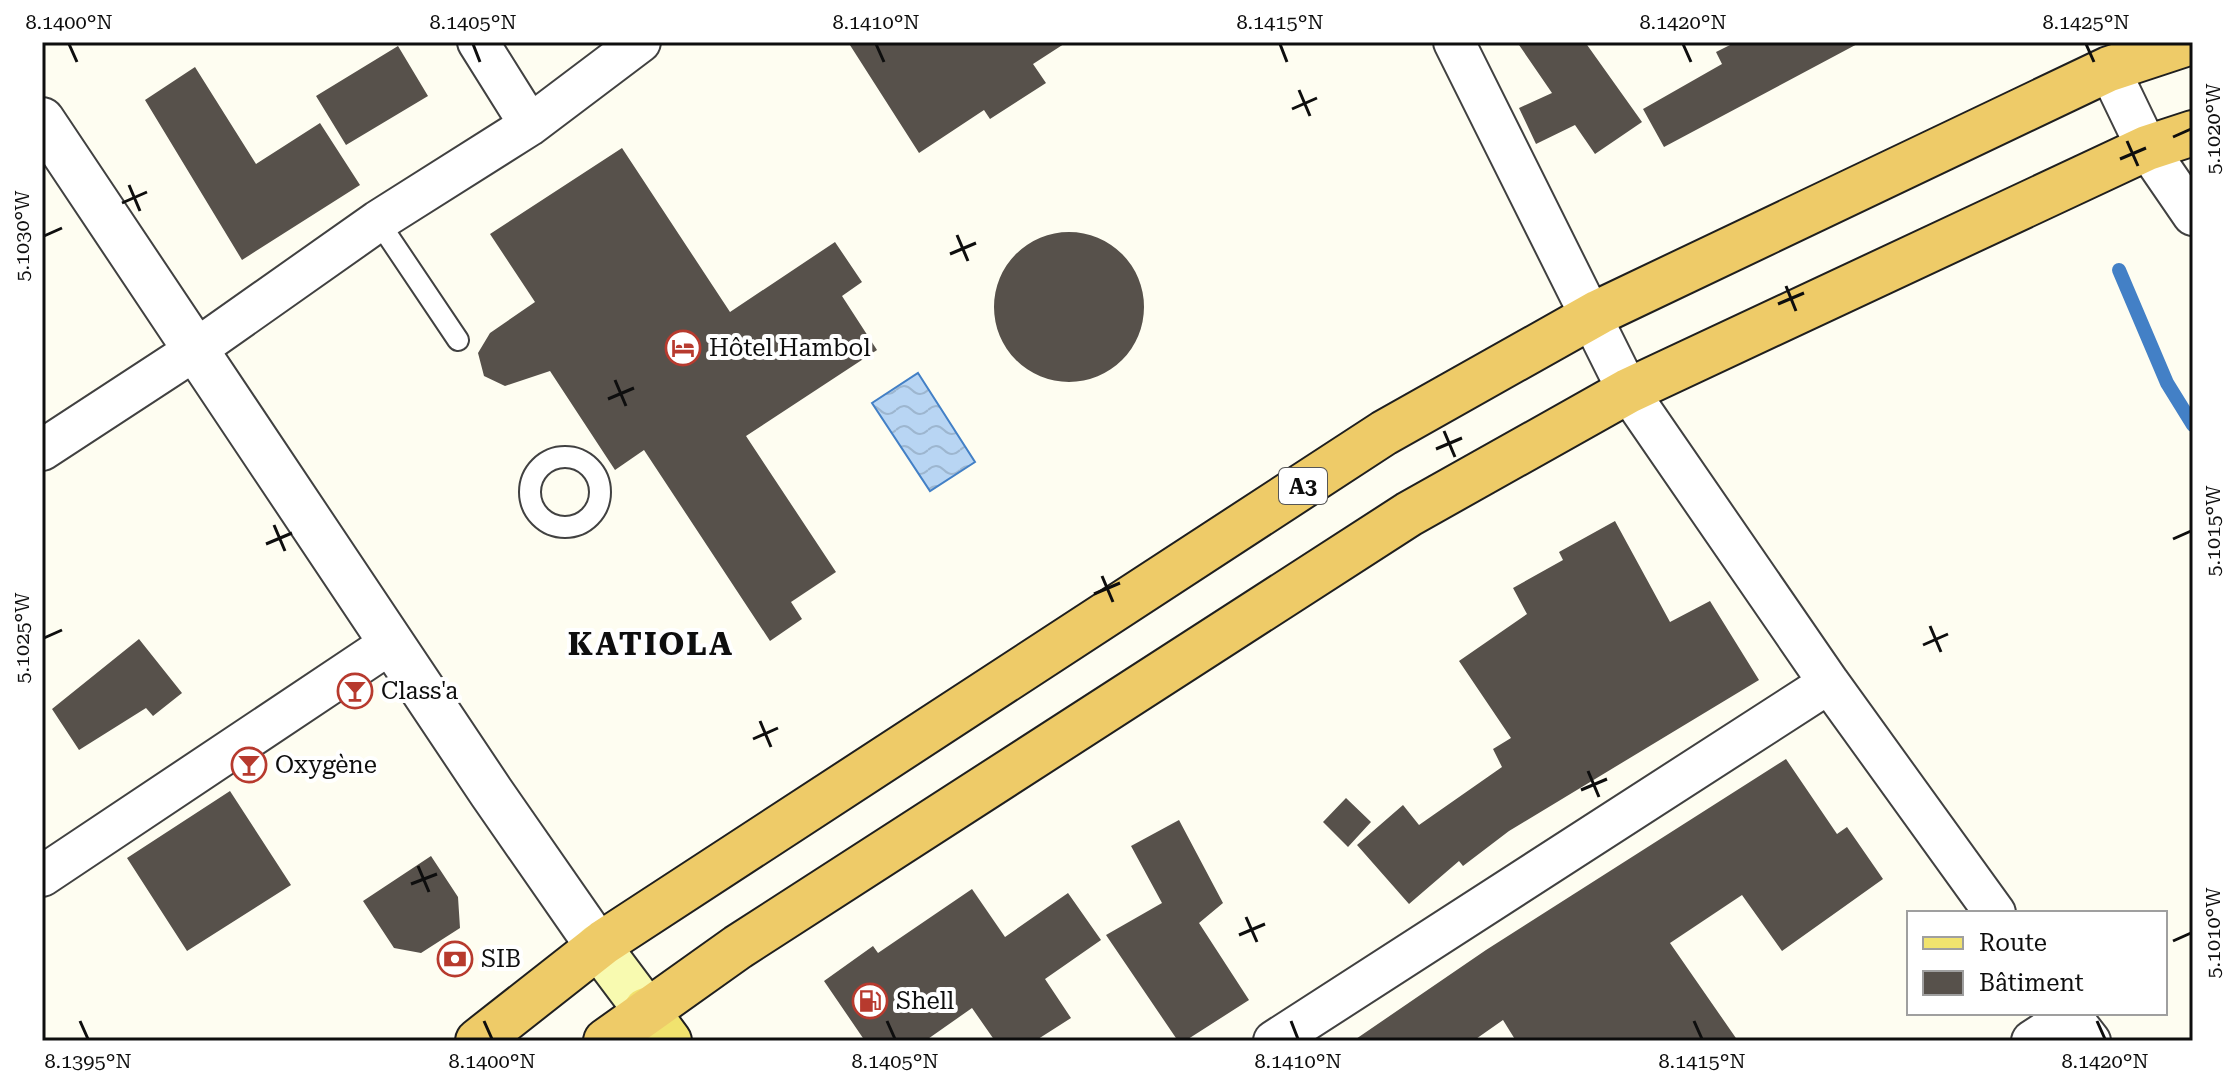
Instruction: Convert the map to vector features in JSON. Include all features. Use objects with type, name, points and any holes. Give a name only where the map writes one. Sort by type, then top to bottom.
[{"type":"highway","name":"A3","points":[[478,1041],[598,946],[1384,433],[1592,316],[2109,69],[2191,42]]},
{"type":"highway","points":[[606,1041],[658,1025],[1409,514],[1628,391],[2147,148],[2193,133]]},
{"type":"main road","points":[[598,946],[658,1025]]},
{"type":"street","points":[[478,42],[530,125]]},
{"type":"street","points":[[42,450],[195,350],[378,221],[530,125],[640,42]]},
{"type":"street","points":[[1454,42],[1628,391],[1829,683],[1994,911]]},
{"type":"street","points":[[2109,69],[2147,148],[2193,215]]},
{"type":"street","points":[[42,120],[391,643],[598,946]]},
{"type":"street","points":[[42,876],[391,643]]},
{"type":"street","points":[[1274,1041],[1829,683]]},
{"type":"street","points":[[2032,1041],[2076,1023]]},
{"type":"lane","points":[[378,221],[458,340]]},
{"type":"water","points":[[918,373],[975,462],[930,491],[872,403]]},
{"type":"building","points":[[848,42],[1067,42],[1033,64],[1046,83],[990,119],[984,110],[919,153]]},
{"type":"building","points":[[1517,42],[1585,42],[1642,122],[1595,154],[1575,125],[1536,144],[1519,108],[1552,93]]},
{"type":"building","points":[[1736,42],[1861,42],[1664,147],[1643,109],[1722,64],[1716,52]]},
{"type":"building","points":[[398,46],[428,96],[346,145],[316,96]]},
{"type":"building","points":[[195,67],[256,164],[320,123],[360,185],[242,260],[145,100]]},
{"type":"building","points":[[622,148],[730,312],[835,242],[862,282],[842,296],[877,350],[746,436],[836,572],[791,602],[802,619],[770,641],[644,450],[615,470],[550,371],[505,386],[484,376],[478,353],[490,333],[535,302],[490,234]]},
{"type":"building","points":[[1069,232],[1098,237],[1122,254],[1139,278],[1144,307],[1139,336],[1122,360],[1098,377],[1069,382],[1040,377],[1016,360],[999,336],[994,307],[999,278],[1016,254],[1040,237]]},
{"type":"building","points":[[1615,521],[1670,622],[1710,601],[1759,680],[1509,831],[1463,866],[1459,861],[1409,904],[1357,845],[1403,805],[1419,825],[1502,767],[1493,749],[1511,738],[1459,661],[1527,614],[1513,588],[1563,560],[1559,552]]},
{"type":"building","points":[[139,639],[182,693],[153,716],[146,708],[79,750],[52,709]]},
{"type":"building","points":[[1786,759],[1837,834],[1847,827],[1883,879],[1782,951],[1742,895],[1670,943],[1738,1041],[1516,1041],[1503,1020],[1473,1041],[1353,1041],[1486,950]]},
{"type":"building","points":[[230,791],[291,885],[187,951],[127,858]]},
{"type":"building","points":[[1346,798],[1371,822],[1348,847],[1323,822]]},
{"type":"building","points":[[1179,820],[1223,903],[1199,923],[1249,1000],[1185,1041],[1178,1041],[1106,935],[1162,903],[1131,846]]},
{"type":"building","points":[[431,856],[458,897],[460,928],[421,953],[394,948],[363,901]]},
{"type":"building","points":[[972,889],[1005,937],[1068,893],[1101,940],[1045,979],[1071,1018],[1035,1041],[995,1041],[972,1008],[925,1041],[865,1041],[824,981],[873,946],[878,953]]},
{"type":"waterway","points":[[2119,270],[2167,383],[2193,425]]},
{"type":"place","name":"Hôtel Hambol","points":[[683,348]]},
{"type":"place","name":"Class'a","points":[[355,691]]},
{"type":"place","name":"Oxygène","points":[[249,765]]},
{"type":"place","name":"SIB","points":[[455,959]]},
{"type":"place","name":"Shell","points":[[870,1001]]},
{"type":"district","name":"KATIOLA","points":[[651,644]]}]
